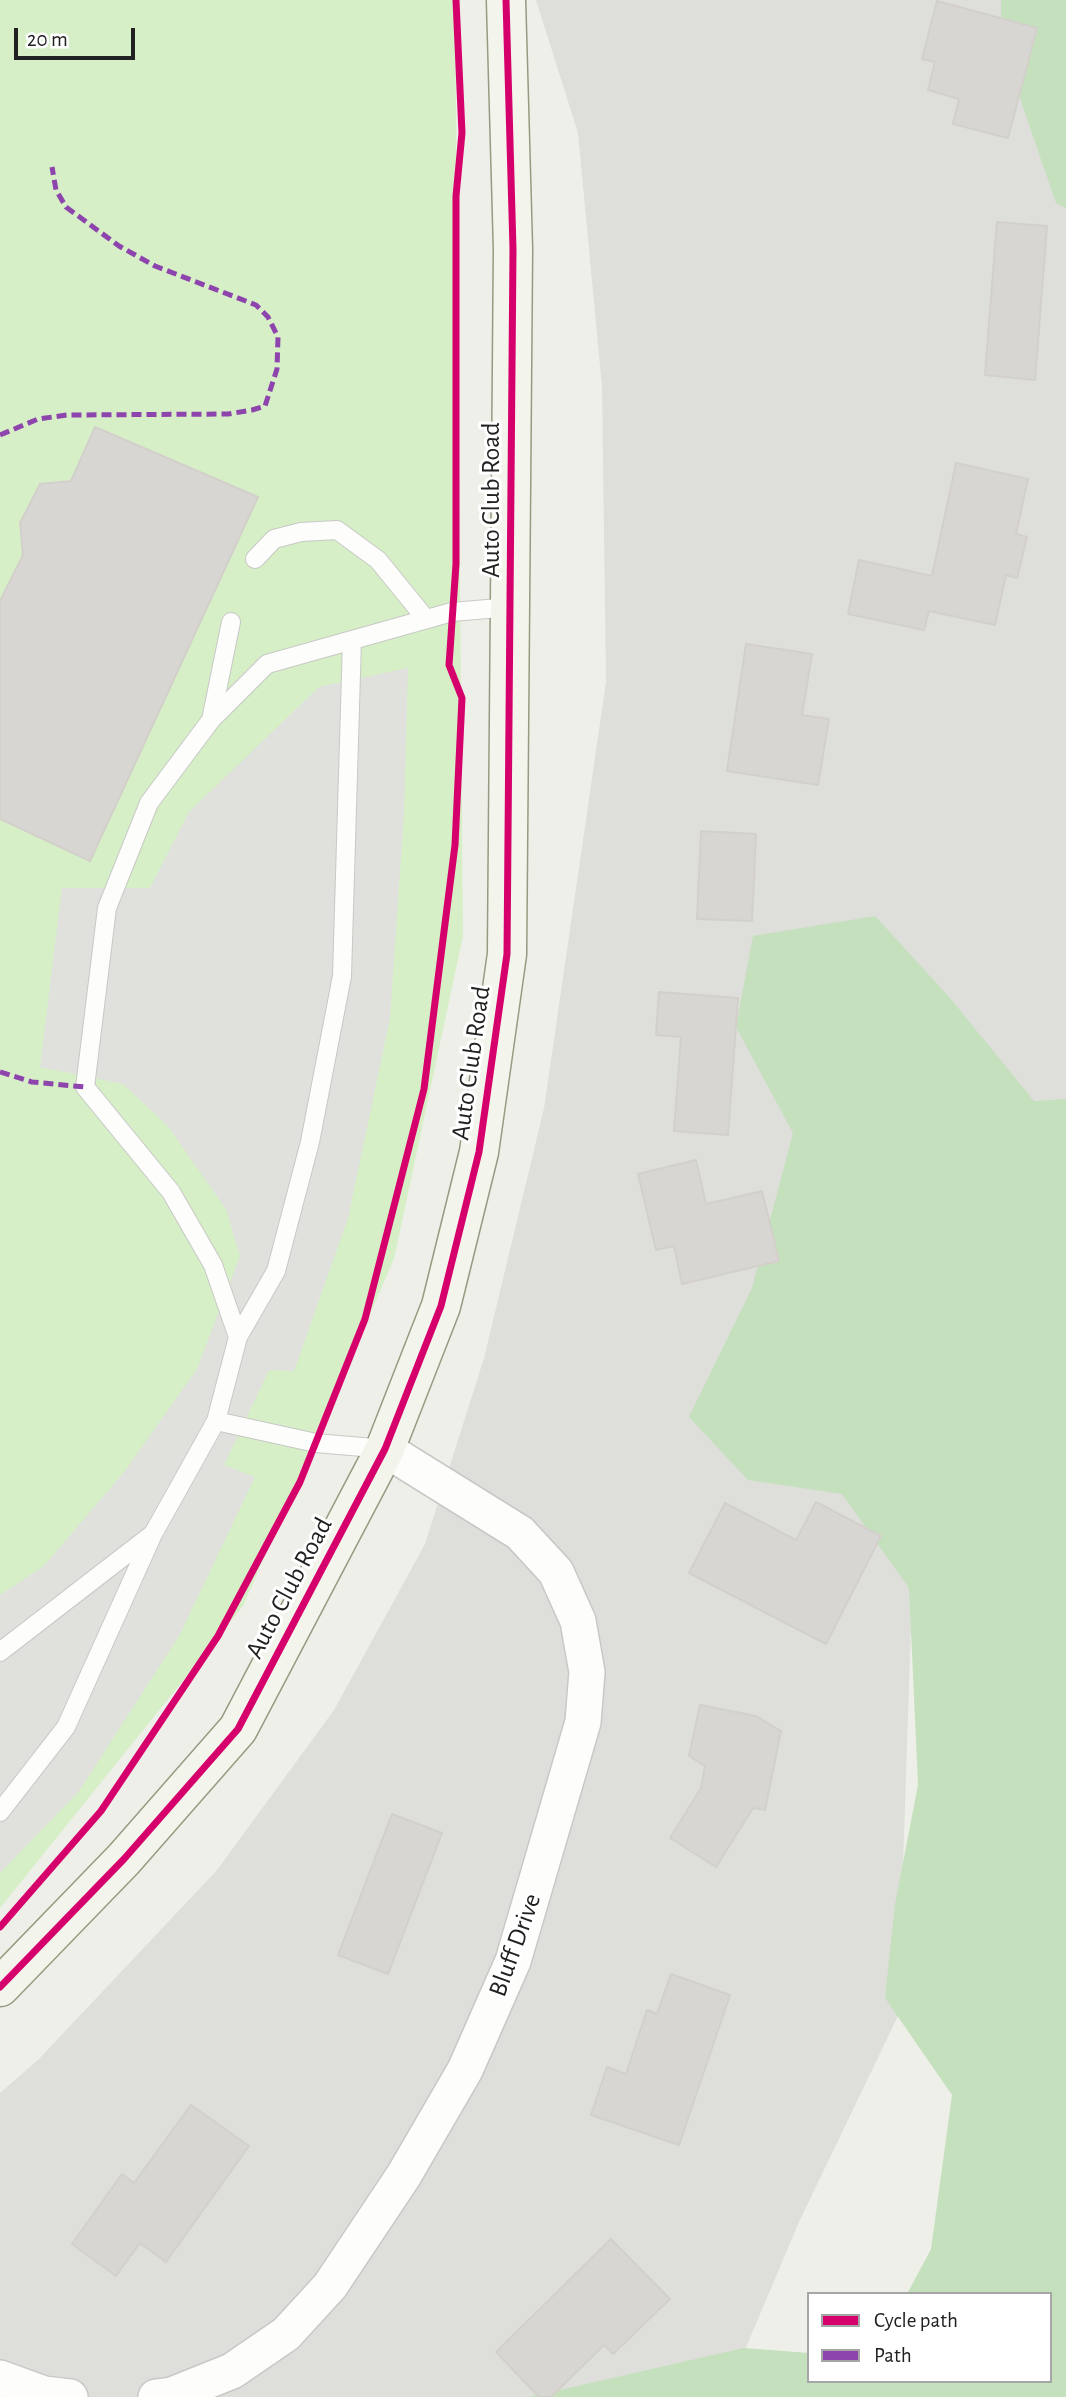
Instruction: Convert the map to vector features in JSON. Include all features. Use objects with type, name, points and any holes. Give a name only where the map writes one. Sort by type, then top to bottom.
[{"type":"street","name":"Auto Club Road","points":[[0,1987],[124,1859],[238,1729],[385,1449],[441,1306],[480,1152],[507,954],[513,249],[506,0]]},
{"type":"street","name":"Bluff Drive","points":[[156,2397],[172,2395],[232,2371],[286,2334],[330,2286],[404,2175],[465,2070],[513,1961],[583,1722],[587,1672],[578,1620],[556,1572],[520,1533],[385,1449]]},
{"type":"street","points":[[0,2378],[44,2394],[70,2397]]},
{"type":"lane","points":[[255,559],[274,539],[301,531],[337,530],[378,560],[426,620]]},
{"type":"lane","points":[[238,1337],[213,1265],[172,1192],[85,1087],[107,908],[149,803],[211,720],[267,664],[452,612],[511,607]]},
{"type":"lane","points":[[211,720],[231,622]]},
{"type":"lane","points":[[0,1812],[66,1727],[153,1534],[216,1421],[238,1337],[276,1271],[310,1142],[342,976],[352,640]]},
{"type":"lane","points":[[216,1421],[316,1443],[385,1449]]},
{"type":"lane","points":[[0,1652],[153,1534]]},
{"type":"shaded area","points":[[536,0],[1066,0],[1066,1240],[911,1626],[898,2016],[799,2222],[725,2397],[0,2397],[0,2093],[38,2060],[217,1870],[334,1710],[425,1544],[484,1358],[544,1108],[606,682],[602,387],[578,133]]},
{"type":"shaded area","points":[[408,668],[404,813],[390,1018],[348,1218],[294,1371],[269,1370],[224,1465],[255,1477],[179,1636],[79,1791],[0,1873],[0,1595],[44,1566],[125,1471],[197,1369],[240,1256],[226,1209],[167,1125],[123,1084],[40,1067],[62,888],[150,888],[189,812],[319,687]]},
{"type":"green space","points":[[0,0],[455,0],[463,936],[394,1259],[243,1606],[0,1908]]},
{"type":"green space","points":[[1001,0],[1066,0],[1066,208],[1056,203],[1001,43]]},
{"type":"green space","points":[[875,916],[950,998],[1034,1101],[1066,1099],[1066,2397],[529,2397],[744,2348],[807,2353],[807,2383],[1052,2383],[1052,2292],[908,2292],[931,2249],[952,2095],[885,1998],[895,1904],[918,1785],[909,1588],[842,1494],[748,1480],[689,1417],[752,1288],[793,1133],[736,1027],[753,936]]},
{"type":"building","points":[[937,1],[1037,28],[1008,138],[953,124],[959,99],[928,90],[935,62],[922,59]]},
{"type":"building","points":[[997,222],[1047,226],[1035,380],[985,375]]},
{"type":"building","points":[[95,427],[258,497],[90,861],[0,819],[0,601],[23,555],[20,523],[40,484],[71,481]]},
{"type":"building","points":[[956,463],[1028,479],[1016,534],[1027,537],[1017,578],[1006,575],[995,625],[929,611],[924,630],[848,614],[859,560],[932,576]]},
{"type":"building","points":[[746,644],[812,654],[802,715],[829,719],[818,785],[727,771]]},
{"type":"building","points":[[701,831],[756,834],[752,921],[697,919]]},
{"type":"building","points":[[659,992],[738,998],[728,1135],[674,1131],[681,1037],[656,1035]]},
{"type":"building","points":[[696,1160],[706,1204],[762,1191],[779,1261],[682,1284],[674,1246],[656,1250],[638,1174]]},
{"type":"building","points":[[816,1502],[881,1536],[826,1644],[689,1573],[725,1503],[796,1540]]},
{"type":"building","points":[[700,1705],[756,1716],[781,1731],[765,1810],[753,1808],[716,1867],[670,1838],[701,1788],[705,1766],[689,1756]]},
{"type":"building","points":[[392,1814],[442,1833],[388,1974],[338,1955]]},
{"type":"building","points":[[671,1974],[730,1995],[679,2145],[591,2115],[607,2067],[626,2074],[647,2010],[657,2014]]},
{"type":"building","points":[[191,2105],[249,2146],[166,2262],[140,2243],[116,2276],[72,2244],[122,2174],[134,2183]]},
{"type":"building","points":[[611,2239],[670,2299],[613,2354],[604,2345],[551,2397],[539,2397],[496,2352]]},
{"type":"marked path","points":[[0,435],[38,419],[67,415],[228,414],[252,410],[265,406],[277,369],[278,337],[268,317],[256,305],[155,266],[119,246],[66,207],[56,190],[52,167]]},
{"type":"marked path","points":[[0,1072],[32,1082],[85,1087]]},
{"type":"cycle path","points":[[0,1927],[101,1811],[218,1636],[300,1482],[365,1319],[424,1089],[455,845],[462,698],[449,665],[456,564],[456,196],[462,133],[456,0]]},
{"type":"cycle path","points":[[0,1987],[124,1859],[238,1729],[385,1449],[441,1306],[479,1152],[507,954],[513,249],[506,0]]}]
